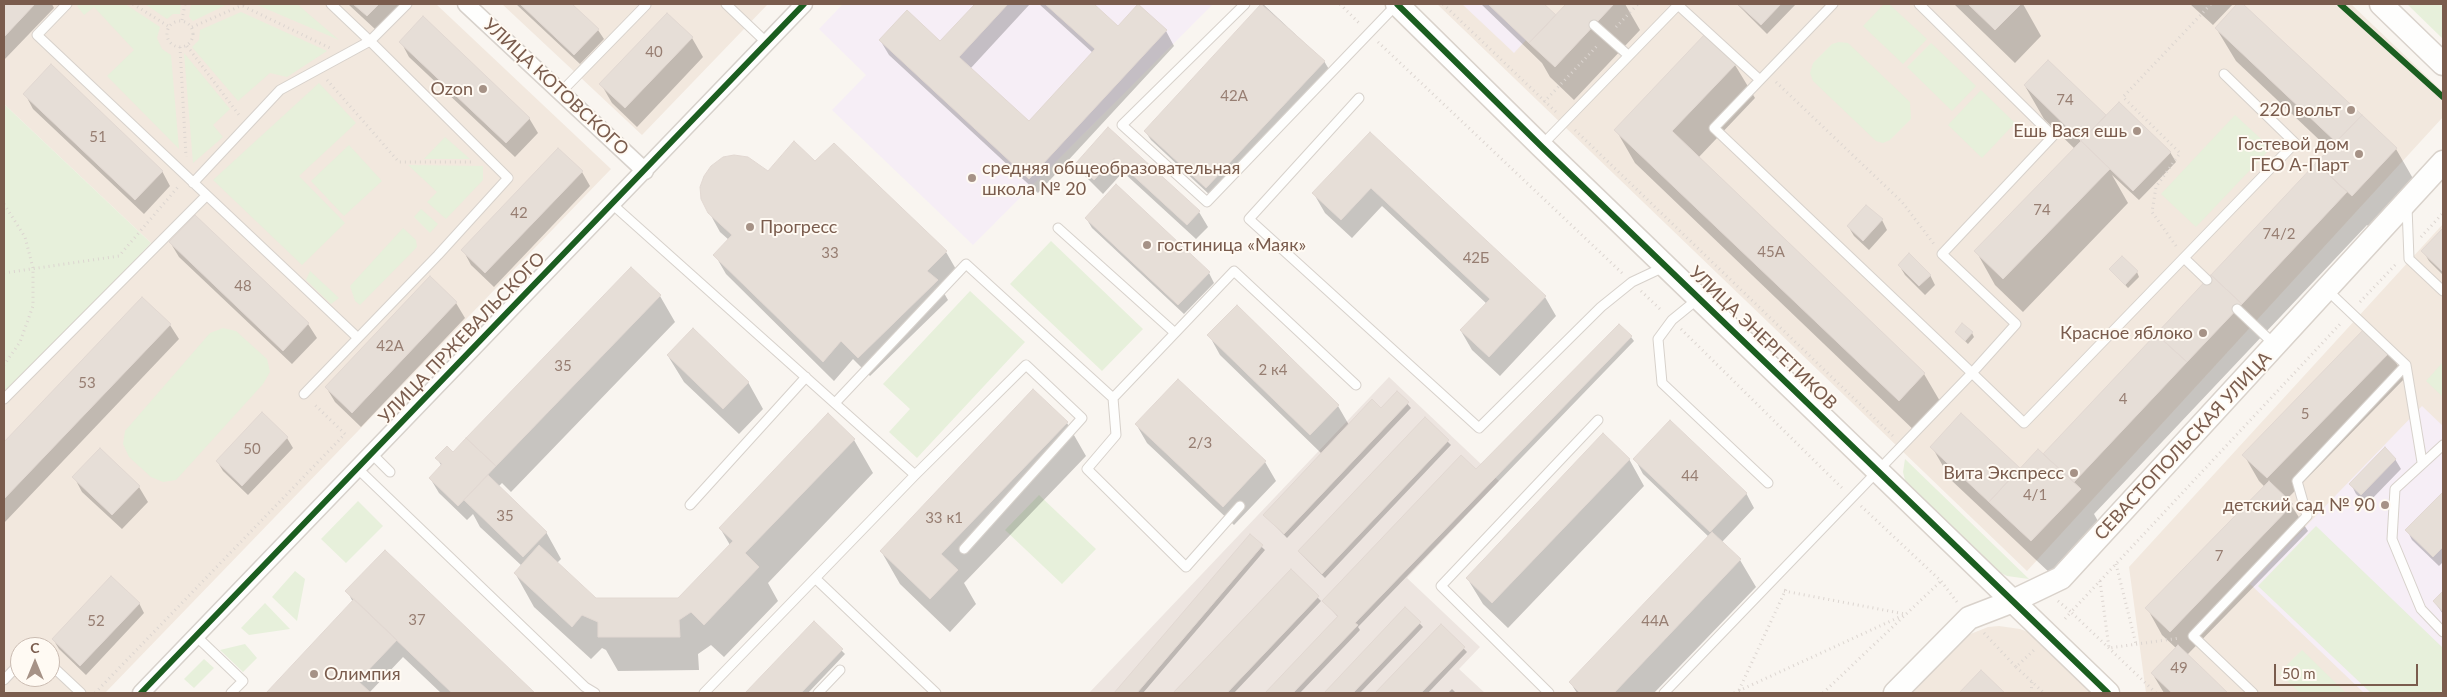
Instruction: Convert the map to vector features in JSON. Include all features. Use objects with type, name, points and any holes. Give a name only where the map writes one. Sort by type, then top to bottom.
[{"type":"street","name":"УЛИЦА КОТОВСКОГО","points":[[466,4],[645,171]]},
{"type":"street","name":"УЛИЦА ПРЖЕВАЛЬСКОГО","points":[[141,693],[804,4]]},
{"type":"street","name":"УЛИЦА ЭНЕРГЕТИКОВ","points":[[1397,4],[1541,146],[2108,693]]},
{"type":"street","points":[[2381,4],[2443,64]]},
{"type":"street","name":"СЕВАСТОПОЛЬСКАЯ УЛИЦА","points":[[1895,693],[1969,618],[2013,601],[2061,578],[2443,162]]},
{"type":"lane","points":[[67,4],[37,35],[358,338]]},
{"type":"lane","points":[[304,394],[438,255],[508,178],[331,4]]},
{"type":"lane","points":[[190,180],[280,90],[370,41],[407,4]]},
{"type":"lane","points":[[726,4],[767,43]]},
{"type":"lane","points":[[1245,4],[1122,125],[1207,202],[1397,4]]},
{"type":"lane","points":[[1541,146],[1679,4],[1763,76]]},
{"type":"lane","points":[[1833,4],[1714,128],[2024,423],[2295,143],[2224,74]]},
{"type":"lane","points":[[1664,693],[1972,373],[2016,324],[1942,254],[2053,136],[1918,4]]},
{"type":"lane","points":[[561,92],[646,5]]},
{"type":"lane","points":[[1594,25],[1628,55]]},
{"type":"lane","points":[[1359,98],[1249,219],[1480,428],[1601,307],[1632,282],[1666,266]]},
{"type":"lane","points":[[4,399],[206,196]]},
{"type":"lane","points":[[2406,202],[2409,259],[2443,291]]},
{"type":"lane","points":[[612,204],[915,475]]},
{"type":"lane","points":[[1058,228],[1176,333]]},
{"type":"lane","points":[[2184,258],[2206,280]]},
{"type":"lane","points":[[835,403],[966,264],[1113,398],[1116,435],[1087,469],[1186,567],[1240,506]]},
{"type":"lane","points":[[1113,398],[1234,271],[1356,385]]},
{"type":"lane","points":[[2326,289],[2406,365],[2422,462]]},
{"type":"lane","points":[[1699,298],[1672,320],[1658,339],[1662,383],[1768,483]]},
{"type":"lane","points":[[2237,309],[2275,345]]},
{"type":"lane","points":[[704,693],[915,475],[1026,365],[1082,418],[964,548]]},
{"type":"lane","points":[[2253,693],[2193,636],[2308,516],[2297,480],[2406,365]]},
{"type":"lane","points":[[690,505],[806,377]]},
{"type":"lane","points":[[1549,693],[1441,586],[1598,420]]},
{"type":"lane","points":[[2443,445],[2395,488],[2392,538],[2421,610],[2443,632]]},
{"type":"lane","points":[[372,454],[390,472]]},
{"type":"lane","points":[[358,469],[582,690],[595,693]]},
{"type":"lane","points":[[816,579],[936,693]]},
{"type":"lane","points":[[196,636],[243,681],[231,693]]},
{"type":"lane","points":[[818,693],[840,670]]},
{"type":"lane","points":[[60,673],[81,693]]},
{"type":"path","points":[[133,4],[168,26]]},
{"type":"path","points":[[182,20],[184,4]]},
{"type":"path","points":[[1340,4],[1672,320],[1852,498],[1940,581],[1969,618],[2044,693]]},
{"type":"path","points":[[1443,4],[1902,445]]},
{"type":"path","points":[[1544,102],[1638,4]]},
{"type":"path","points":[[2184,258],[2152,212],[2156,187],[2180,153],[2123,97],[2211,4]]},
{"type":"path","points":[[2340,4],[2443,97]]},
{"type":"path","points":[[192,27],[244,5],[344,55]]},
{"type":"path","points":[[182,20],[192,27],[193,38],[187,46],[180,48],[171,44],[166,36],[168,26],[174,21],[182,20]]},
{"type":"path","points":[[187,46],[247,125]]},
{"type":"path","points":[[4,273],[119,256],[190,180],[180,48]]},
{"type":"path","points":[[318,69],[399,162],[492,162]]},
{"type":"path","points":[[1763,76],[1902,202],[1942,254]]},
{"type":"path","points":[[4,204],[25,237],[33,268],[33,306],[20,342],[4,365]]},
{"type":"path","points":[[2016,667],[2071,612],[2443,213]]},
{"type":"path","points":[[96,693],[345,434],[304,394]]},
{"type":"path","points":[[2116,564],[2136,644]]},
{"type":"path","points":[[1823,693],[1940,581]]},
{"type":"path","points":[[2100,581],[2108,648]]},
{"type":"path","points":[[1738,692],[1788,583]]},
{"type":"path","points":[[2043,587],[2156,693]]},
{"type":"path","points":[[1766,588],[1906,614]]},
{"type":"path","points":[[1734,693],[1906,614]]},
{"type":"path","points":[[2108,648],[2193,636]]},
{"type":"path","points":[[2031,693],[2032,682]]},
{"type":"shaded area","points":[[4,4],[436,4],[611,169],[105,693],[4,693],[4,400],[151,243],[4,104]]},
{"type":"shaded area","points":[[502,4],[768,4],[642,135]]},
{"type":"shaded area","name":"средняя общеобразовательная школа № 20","points":[[843,4],[1213,4],[973,245],[832,110],[866,75],[819,29]]},
{"type":"shaded area","points":[[1437,4],[2351,4],[2443,92],[2443,117],[2027,571]]},
{"type":"shaded area","points":[[1462,4],[1538,4],[1513,28],[1526,40],[1514,53]]},
{"type":"shaded area","points":[[2443,224],[2443,693],[2146,693],[2129,567]]},
{"type":"shaded area","points":[[1389,377],[1499,481],[1407,578],[1480,647],[1459,669],[1485,693],[1089,693]]},
{"type":"shaded area","name":"детский сад № 90","points":[[2422,406],[2443,426],[2443,693],[2364,693],[2250,584]]},
{"type":"shaded area","points":[[1999,626],[2020,629],[2031,633],[2093,693],[1912,693],[1968,635],[1988,627]]},
{"type":"green space","points":[[79,4],[125,4],[160,27],[157,38],[162,49],[171,55],[179,149],[107,76],[134,50],[94,7],[84,15],[77,6]]},
{"type":"green space","points":[[145,4],[181,4],[180,14],[173,14],[167,19]]},
{"type":"green space","points":[[191,4],[228,4],[193,21],[189,17]]},
{"type":"green space","points":[[255,4],[297,4],[339,40]]},
{"type":"green space","points":[[1884,4],[1889,4],[1927,39],[1903,64],[1863,26]]},
{"type":"green space","points":[[2407,4],[2443,4],[2443,39]]},
{"type":"green space","points":[[241,12],[327,51],[287,77],[270,73],[238,101],[192,47],[199,40],[200,30]]},
{"type":"green space","points":[[1839,42],[1848,43],[1910,102],[1911,119],[1890,140],[1883,143],[1876,141],[1813,81],[1810,73],[1813,63],[1832,44]]},
{"type":"green space","points":[[1931,43],[1976,86],[1952,111],[1907,67]]},
{"type":"green space","points":[[184,53],[230,109],[213,125],[223,137],[193,163]]},
{"type":"green space","points":[[319,83],[356,123],[299,176],[345,223],[302,265],[213,180]]},
{"type":"green space","points":[[1981,90],[2015,123],[1982,158],[1948,125]]},
{"type":"green space","points":[[4,104],[151,243],[4,400]]},
{"type":"green space","points":[[2235,115],[2271,148],[2196,227],[2161,194]]},
{"type":"green space","points":[[445,137],[470,159],[424,159]]},
{"type":"green space","points":[[349,145],[382,181],[344,216],[311,181]]},
{"type":"green space","points":[[408,165],[483,166],[483,180],[446,219],[427,202],[437,192]]},
{"type":"green space","points":[[421,209],[438,224],[430,233],[414,217]]},
{"type":"green space","points":[[403,228],[416,240],[417,247],[360,305],[355,301],[350,286]]},
{"type":"green space","points":[[1051,241],[1143,329],[1102,371],[1010,284]]},
{"type":"green space","points":[[310,271],[339,298],[331,304],[306,280]]},
{"type":"green space","points":[[970,291],[1025,342],[917,458],[889,432],[910,409],[883,384]]},
{"type":"green space","points":[[223,328],[236,331],[267,359],[270,372],[263,384],[176,480],[163,482],[151,477],[129,457],[123,444],[125,431],[210,333]]},
{"type":"green space","points":[[2443,362],[2443,397],[2426,381]]},
{"type":"green space","points":[[1905,459],[2029,579],[2007,576],[1997,571],[1906,484],[1903,472]]},
{"type":"green space","points":[[1039,495],[1096,549],[1062,584],[1005,530]]},
{"type":"green space","points":[[358,501],[383,526],[346,563],[321,539]]},
{"type":"green space","points":[[2316,526],[2443,648],[2443,693],[2371,693],[2258,586]]},
{"type":"green space","points":[[295,571],[305,579],[297,621],[272,597]]},
{"type":"green space","points":[[265,603],[290,629],[249,635],[241,628]]},
{"type":"green space","points":[[245,644],[257,658],[243,672],[220,650]]},
{"type":"green space","points":[[2302,650],[2346,693],[2300,693],[2279,673]]},
{"type":"green space","points":[[204,659],[214,668],[194,688],[184,679]]},
{"type":"building","points":[[4,4],[35,4],[4,37]]},
{"type":"building","points":[[353,4],[379,4],[367,16]]},
{"type":"building","points":[[520,4],[572,4],[599,29],[574,55]]},
{"type":"building","points":[[975,4],[1008,4],[959,57],[1029,121],[1095,49],[1045,4],[1094,4],[1118,26],[1138,4],[1167,30],[1029,179],[879,40],[907,10],[940,41]]},
{"type":"building","points":[[1261,4],[1325,61],[1206,188],[1144,131]]},
{"type":"building","points":[[1488,4],[1544,4],[1556,15],[1529,43]]},
{"type":"building","points":[[1566,4],[1614,4],[1555,67],[1529,43]]},
{"type":"building","points":[[1738,4],[1781,4],[1761,25]]},
{"type":"building","points":[[1968,4],[2021,4],[1995,30]]},
{"type":"building","points":[[2237,4],[2243,4],[2362,115],[2336,142],[2215,28]]},
{"type":"building","points":[[667,13],[693,37],[625,108],[599,84]]},
{"type":"building","points":[[423,16],[530,118],[506,143],[399,42]]},
{"type":"building","points":[[1705,34],[1736,64],[1672,131],[1925,373],[1899,401],[1614,130]]},
{"type":"building","points":[[2048,60],[2106,115],[2081,141],[2024,85]]},
{"type":"building","points":[[51,64],[163,171],[135,200],[23,94]]},
{"type":"building","points":[[2119,102],[2171,152],[2133,191],[2081,141]]},
{"type":"building","points":[[2362,115],[2397,148],[2352,196],[2316,163]]},
{"type":"building","points":[[1108,127],[1200,211],[1187,225],[1114,158],[1094,180],[1076,163]]},
{"type":"building","points":[[1370,132],[1546,296],[1489,357],[1460,330],[1490,299],[1371,188],[1341,220],[1312,193]]},
{"type":"building","points":[[794,141],[815,161],[834,143],[947,251],[927,271],[938,280],[858,358],[841,341],[823,362],[713,255],[732,235],[708,213],[701,199],[700,187],[704,176],[711,166],[723,157],[734,155],[748,157],[768,171]]},
{"type":"building","points":[[2081,141],[2110,169],[2003,279],[1974,251]]},
{"type":"building","points":[[558,148],[583,171],[485,273],[461,250]]},
{"type":"building","points":[[2316,163],[2347,192],[2242,304],[2211,275]]},
{"type":"building","name":"гостиница «Маяк»","points":[[1116,184],[1210,272],[1178,305],[1085,218]]},
{"type":"building","points":[[1866,205],[1883,219],[1863,241],[1847,226]]},
{"type":"building","points":[[195,215],[309,323],[283,351],[169,242]]},
{"type":"building","points":[[2443,228],[2443,272],[2421,251]]},
{"type":"building","points":[[1909,253],[1931,275],[1919,286],[1898,265]]},
{"type":"building","points":[[2122,256],[2138,271],[2125,285],[2109,269]]},
{"type":"building","points":[[631,267],[661,295],[496,466],[466,438]]},
{"type":"building","points":[[2211,275],[2242,304],[2187,362],[2156,334]]},
{"type":"building","points":[[430,276],[457,302],[352,413],[325,387]]},
{"type":"building","points":[[142,297],[171,324],[4,499],[4,442]]},
{"type":"building","points":[[1237,305],[1339,405],[1310,435],[1207,335]]},
{"type":"building","points":[[1962,323],[1973,332],[1965,341],[1955,332]]},
{"type":"building","points":[[1619,324],[1632,336],[1355,623],[1358,625],[1293,693],[1265,693],[1338,616],[1322,601],[1461,455],[1476,469]]},
{"type":"building","points":[[2366,327],[2391,351],[2267,478],[2242,455]]},
{"type":"building","points":[[693,328],[749,382],[723,409],[667,355]]},
{"type":"building","points":[[2156,334],[2187,362],[2074,482],[2043,454]]},
{"type":"building","points":[[1178,379],[1266,461],[1223,507],[1135,424]]},
{"type":"building","points":[[1033,389],[1068,422],[941,554],[958,570],[930,599],[880,551]]},
{"type":"building","points":[[1397,391],[1409,402],[1284,534],[1263,515],[1372,399],[1381,408]]},
{"type":"building","points":[[262,412],[288,437],[242,486],[216,461]]},
{"type":"building","points":[[828,413],[855,439],[745,553],[759,567],[704,625],[691,612],[679,620],[680,637],[598,637],[598,622],[582,615],[572,627],[514,573],[539,545],[596,598],[678,598],[733,541],[719,528]]},
{"type":"building","points":[[1961,413],[2020,468],[1989,502],[1930,447]]},
{"type":"building","points":[[1425,417],[1449,440],[1322,574],[1298,551]]},
{"type":"building","points":[[1670,420],[1747,493],[1710,532],[1633,459]]},
{"type":"building","points":[[1603,433],[1630,459],[1492,603],[1466,578]]},
{"type":"building","points":[[466,438],[496,466],[458,506],[429,478],[442,464],[435,458],[447,446],[453,452]]},
{"type":"building","points":[[2385,447],[2396,459],[2361,495],[2349,484]]},
{"type":"building","points":[[100,448],[140,486],[112,515],[72,477]]},
{"type":"building","points":[[2038,449],[2081,489],[2031,541],[1989,502]]},
{"type":"building","points":[[488,475],[547,532],[523,557],[464,500]]},
{"type":"building","points":[[2269,481],[2293,504],[2170,632],[2145,608]]},
{"type":"building","points":[[2443,492],[2443,547],[2433,557],[2405,530]]},
{"type":"building","points":[[1712,532],[1741,559],[1614,693],[1580,693],[1569,682]]},
{"type":"building","points":[[1250,534],[1263,545],[1137,693],[1114,693]]},
{"type":"building","points":[[385,550],[535,693],[452,693],[345,591]]},
{"type":"building","points":[[1291,569],[1319,596],[1227,693],[1173,693]]},
{"type":"building","points":[[111,576],[140,603],[80,666],[60,647],[60,637],[54,637]]},
{"type":"building","points":[[2443,591],[2443,612],[2433,601]]},
{"type":"building","points":[[354,599],[397,640],[358,681],[371,693],[266,693]]},
{"type":"building","points":[[1405,607],[1421,622],[1353,693],[1324,693]]},
{"type":"building","points":[[814,621],[843,649],[801,693],[745,693]]},
{"type":"building","points":[[1441,624],[1465,647],[1421,693],[1375,693]]},
{"type":"building","points":[[2178,645],[2228,693],[2172,693],[2151,673]]},
{"type":"building","points":[[1981,670],[2005,693],[1959,693]]},
{"type":"cycle path","points":[[141,693],[804,4]]},
{"type":"cycle path","points":[[1397,4],[1541,146],[2108,693]]},
{"type":"cycle path","points":[[2340,4],[2443,97]]},
{"type":"place","name":"Ozon","points":[[483,89]]},
{"type":"place","name":"220 вольт","points":[[2351,110]]},
{"type":"place","name":"Ешь Вася ешь","points":[[2137,131]]},
{"type":"place","name":"Гостевой дом ГЕО А-Парт","points":[[2359,154]]},
{"type":"place","name":"средняя общеобразовательная школа № 20","points":[[972,178]]},
{"type":"place","name":"Прогресс","points":[[750,227]]},
{"type":"place","name":"гостиница «Маяк»","points":[[1147,245]]},
{"type":"place","name":"Красное яблоко","points":[[2203,333]]},
{"type":"place","name":"Вита Экспресс","points":[[2074,473]]},
{"type":"place","name":"детский сад № 90","points":[[2385,505]]},
{"type":"place","name":"Олимпия","points":[[314,674]]}]
